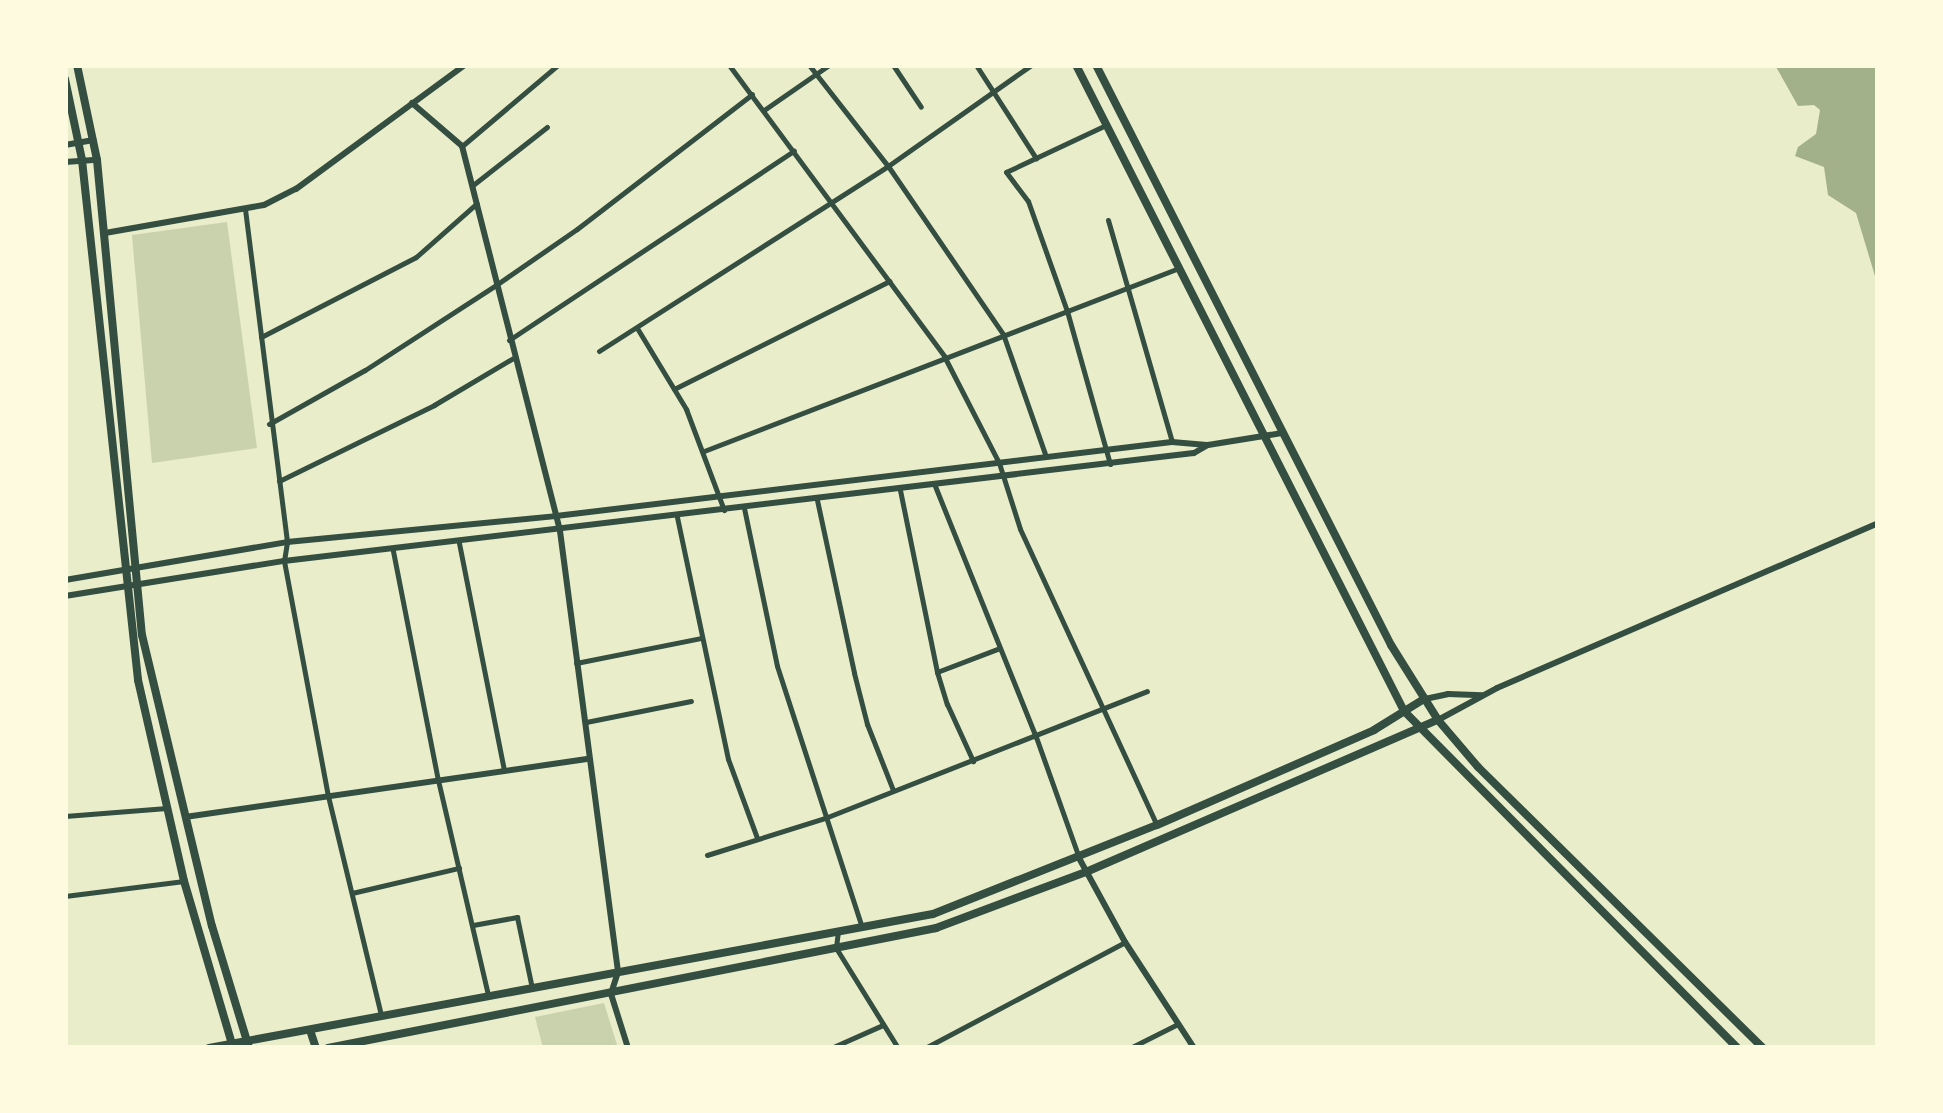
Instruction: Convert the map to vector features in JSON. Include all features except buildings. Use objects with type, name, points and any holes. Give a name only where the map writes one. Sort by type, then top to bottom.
[{"type":"main road","points":[[78,65],[97,160],[142,635],[185,817],[248,1045]]},
{"type":"main road","points":[[105,232],[245,209],[296,189],[465,65]]},
{"type":"main road","points":[[1076,65],[1404,711],[1419,732],[1738,1048]]},
{"type":"main road","points":[[1096,65],[1391,646],[1438,720],[1478,767],[1763,1048]]},
{"type":"main road","points":[[65,79],[82,160],[125,589],[138,680],[184,882],[233,1046]]},
{"type":"main road","points":[[412,103],[462,146],[508,340],[560,531],[618,972],[611,994],[628,1048]]},
{"type":"main road","points":[[65,144],[94,140]]},
{"type":"main road","points":[[65,162],[97,160]]},
{"type":"main road","points":[[65,580],[287,542],[556,516],[1172,442],[1208,446],[1282,434]]},
{"type":"main road","points":[[65,596],[284,561],[1002,478],[1194,453],[1208,446]]},
{"type":"main road","points":[[1304,515],[1321,510]]},
{"type":"main road","points":[[326,1027],[332,1048],[936,928],[1086,872],[1419,732],[1497,688],[1878,522]]},
{"type":"main road","points":[[208,1048],[248,1045],[381,1015],[933,914],[1157,826],[1374,730],[1424,699],[1448,694],[1483,695]]},
{"type":"main road","points":[[185,817],[587,759]]},
{"type":"main road","points":[[1079,858],[1125,942],[1194,1048]]},
{"type":"main road","points":[[310,1030],[316,1048]]},
{"type":"street","points":[[462,146],[558,65]]},
{"type":"street","points":[[729,65],[944,356],[998,464],[1020,529],[1157,826]]},
{"type":"street","points":[[809,65],[888,166],[1003,334],[1046,458]]},
{"type":"street","points":[[764,110],[829,65]]},
{"type":"street","points":[[893,65],[922,106]]},
{"type":"street","points":[[976,65],[1036,158]]},
{"type":"street","points":[[598,351],[888,166],[1032,65]]},
{"type":"street","points":[[269,424],[365,370],[496,285],[752,94]]},
{"type":"street","points":[[1106,125],[1006,172],[1028,201],[1067,310],[1110,464]]},
{"type":"street","points":[[473,185],[547,127]]},
{"type":"street","points":[[508,340],[794,151]]},
{"type":"street","points":[[260,336],[416,257],[476,203]]},
{"type":"street","points":[[245,209],[269,424],[287,542],[284,561],[328,796],[381,1015]]},
{"type":"street","points":[[1108,220],[1172,442]]},
{"type":"street","points":[[704,451],[1179,268]]},
{"type":"street","points":[[674,389],[890,280]]},
{"type":"street","points":[[637,328],[674,389],[704,451],[725,511]]},
{"type":"street","points":[[280,481],[434,405],[513,358]]},
{"type":"street","points":[[935,486],[1036,738],[1079,858]]},
{"type":"street","points":[[900,490],[946,704],[973,761]]},
{"type":"street","points":[[817,500],[867,724],[893,790]]},
{"type":"street","points":[[744,508],[777,666],[862,927]]},
{"type":"street","points":[[677,517],[728,759],[757,839]]},
{"type":"street","points":[[459,543],[504,771]]},
{"type":"street","points":[[392,551],[438,780],[488,995]]},
{"type":"street","points":[[576,663],[700,638]]},
{"type":"street","points":[[938,672],[1000,648]]},
{"type":"street","points":[[707,855],[826,818],[1148,691]]},
{"type":"street","points":[[583,722],[691,701]]},
{"type":"street","points":[[65,816],[168,808]]},
{"type":"street","points":[[352,893],[459,868]]},
{"type":"street","points":[[65,896],[184,882]]},
{"type":"street","points":[[473,926],[517,917],[532,988]]},
{"type":"street","points":[[838,932],[836,948],[898,1048]]},
{"type":"street","points":[[926,1048],[1125,942]]},
{"type":"street","points":[[1130,1048],[1178,1024]]},
{"type":"street","points":[[831,1048],[884,1025]]},
{"type":"shaded area","points":[[1775,65],[1878,65],[1878,286],[1856,213],[1828,195],[1824,167],[1795,156],[1798,147],[1816,134],[1820,110],[1814,105],[1798,106]]},
{"type":"shaded area","points":[[227,222],[257,448],[152,463],[132,235]]},
{"type":"shaded area","points":[[604,1003],[618,1048],[543,1048],[535,1017]]}]
